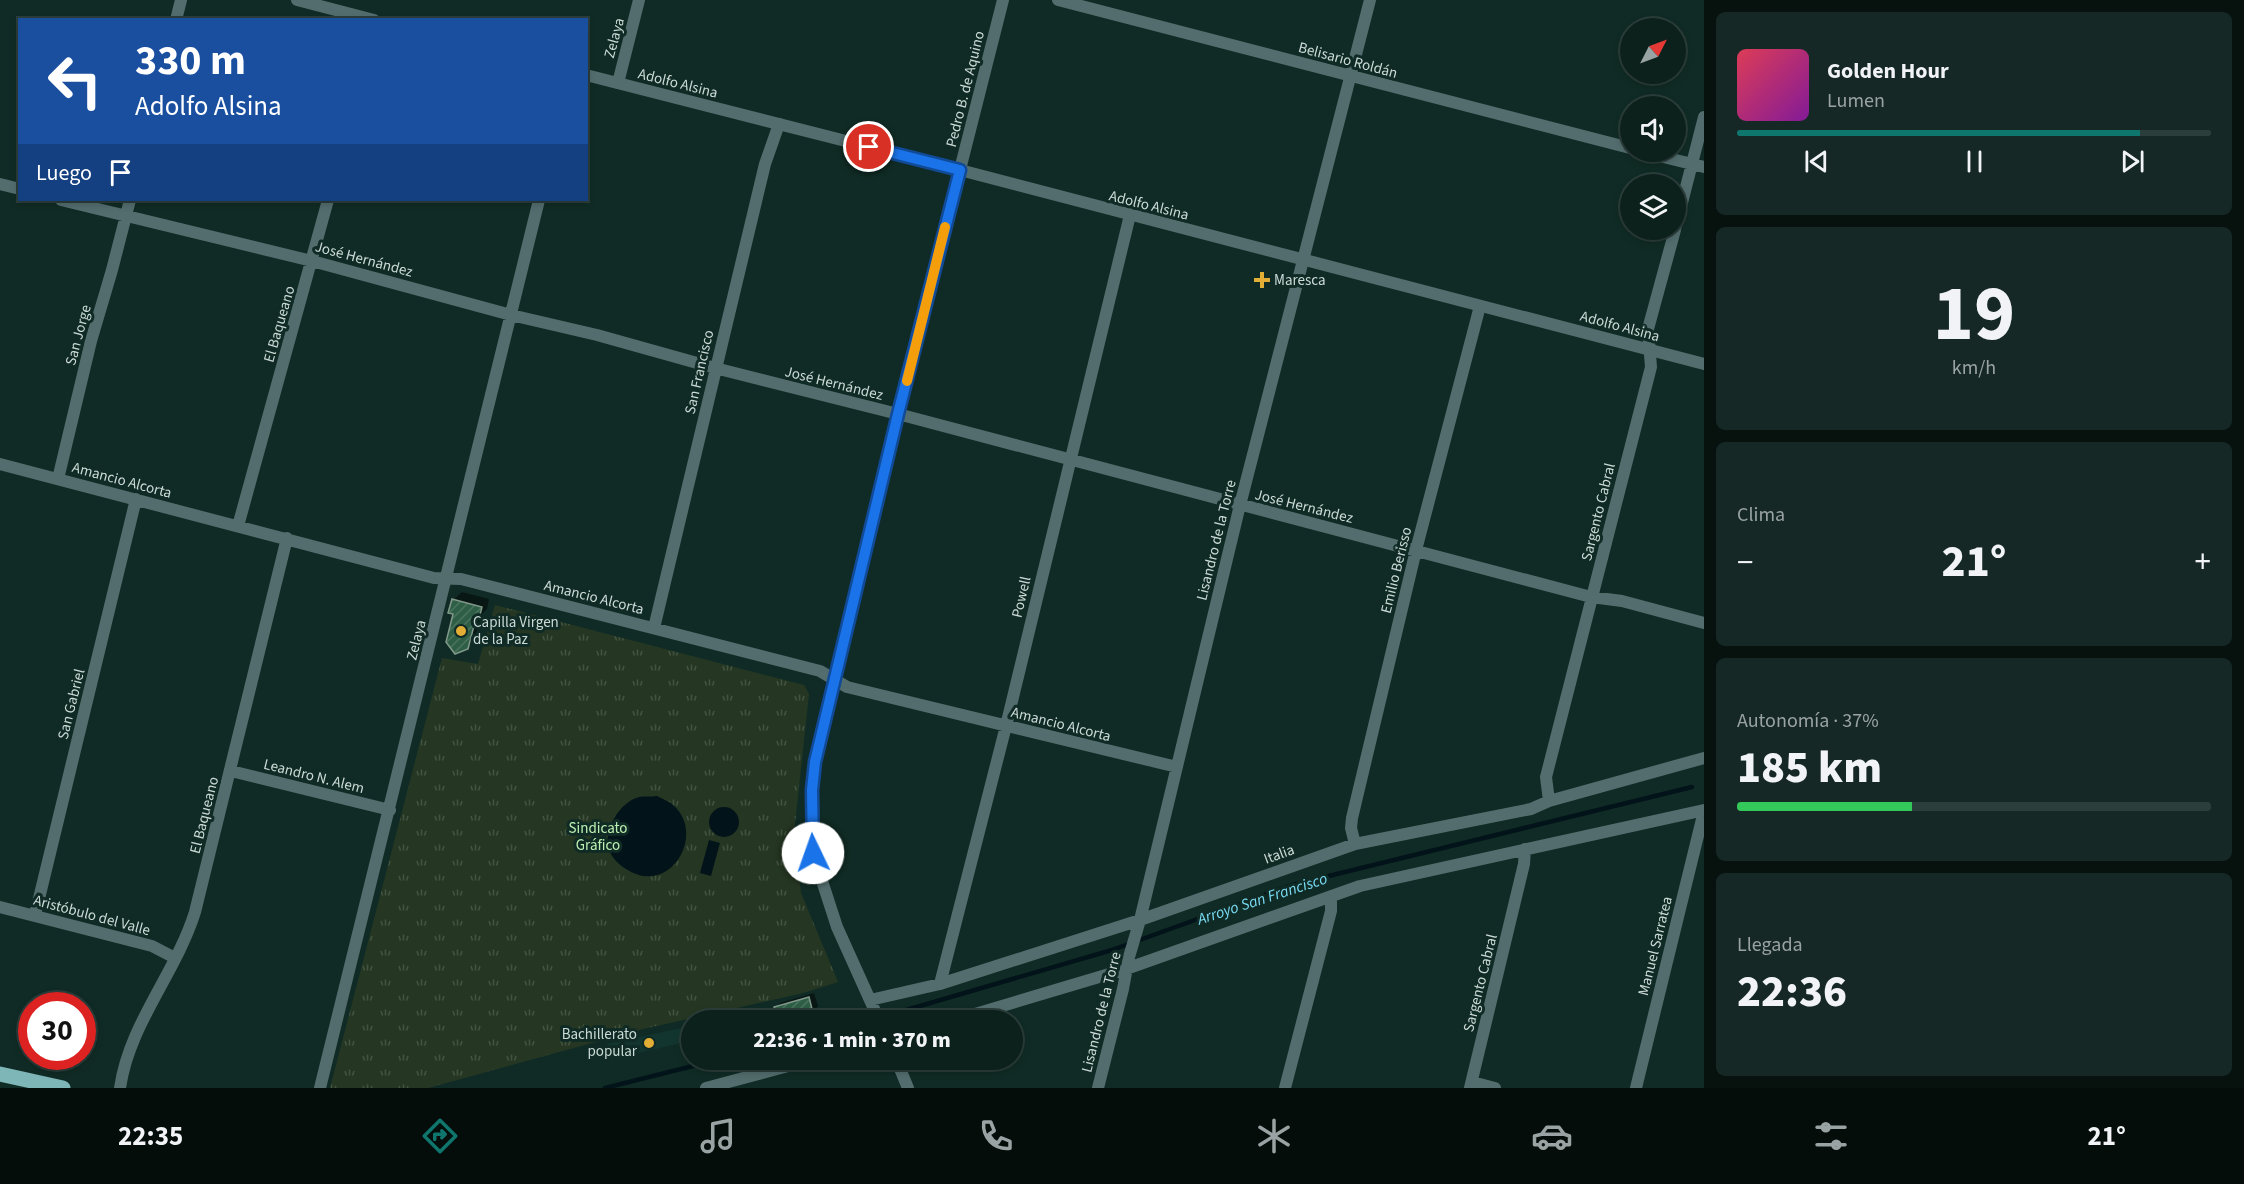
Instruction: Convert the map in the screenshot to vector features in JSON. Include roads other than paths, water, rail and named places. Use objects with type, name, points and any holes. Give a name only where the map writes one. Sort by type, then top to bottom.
[{"type":"main road","points":[[0,1074],[63,1088]]},
{"type":"street","points":[[176,18],[181,0]]},
{"type":"street","points":[[297,0],[366,18]]},
{"type":"street","name":"Zelaya","points":[[618,83],[639,0]]},
{"type":"street","name":"Pedro B. de Aquino","points":[[874,1010],[837,927],[823,890],[813,853],[812,790],[815,762],[898,414],[1004,0]]},
{"type":"street","name":"Belisario Roldán","points":[[1058,0],[1620,145]]},
{"type":"street","name":"Lisandro de la Torre","points":[[1098,1088],[1124,989],[1128,963],[1240,505],[1370,0]]},
{"type":"street","name":"Adolfo Alsina","points":[[588,76],[1704,364]]},
{"type":"street","name":"Sargento Cabral","points":[[1686,198],[1698,166],[1704,117]]},
{"type":"street","name":"San Francisco","points":[[654,628],[765,164],[778,123]]},
{"type":"street","points":[[1682,162],[1698,166]]},
{"type":"street","points":[[0,184],[18,188]]},
{"type":"street","name":"José Hernández","points":[[65,201],[312,261],[1591,597],[1622,601],[1704,623]]},
{"type":"street","name":"San Jorge","points":[[58,479],[91,341],[130,201]]},
{"type":"street","name":"El Baqueano","points":[[238,526],[328,201]]},
{"type":"street","name":"Zelaya","points":[[320,1088],[539,201]]},
{"type":"street","name":"Powell","points":[[940,984],[1006,726],[1069,459],[1130,216]]},
{"type":"street","name":"Sargento Cabral","points":[[1549,801],[1546,777],[1650,367],[1648,329],[1672,240]]},
{"type":"street","name":"Emilio Berisso","points":[[1355,844],[1352,818],[1416,550],[1480,306]]},
{"type":"street","name":"Amancio Alcorta","points":[[0,464],[434,578],[460,579],[820,670],[848,687],[1177,767]]},
{"type":"street","name":"San Gabriel","points":[[35,915],[136,499]]},
{"type":"street","name":"El Baqueano","points":[[120,1088],[135,1039],[190,929],[287,538]]},
{"type":"street","name":"Italia","points":[[874,1010],[940,984],[1140,920],[1355,844],[1524,810],[1704,758]]},
{"type":"street","name":"Leandro N. Alem","points":[[231,771],[390,810]]},
{"type":"street","points":[[985,1010],[1360,886],[1704,810]]},
{"type":"street","name":"Manuel Sarratea","points":[[1636,1088],[1704,810]]},
{"type":"street","name":"Sargento Cabral","points":[[1471,1085],[1524,864],[1525,849]]},
{"type":"street","points":[[1285,1088],[1331,911],[1331,896]]},
{"type":"street","name":"Aristóbulo del Valle","points":[[0,907],[152,946],[175,958]]},
{"type":"street","points":[[706,1088],[773,1070]]},
{"type":"street","points":[[901,1070],[908,1088]]},
{"type":"street","points":[[1471,1085],[1496,1088]]},
{"type":"waterway","name":"Arroyo San Francisco","points":[[906,1010],[1112,950],[1292,885],[1692,787]]},
{"type":"waterway","name":"Arroyo San Francisco","points":[[605,1088],[681,1069]]},
{"type":"place","name":"Maresca","points":[[1262,280]]},
{"type":"place","name":"Capilla Virgen de la Paz","points":[[461,631]]},
{"type":"place","name":"Bachillerato popular","points":[[649,1043]]},
{"type":"park label","name":"Sindicato Gráfico","points":[[598,836]]}]
